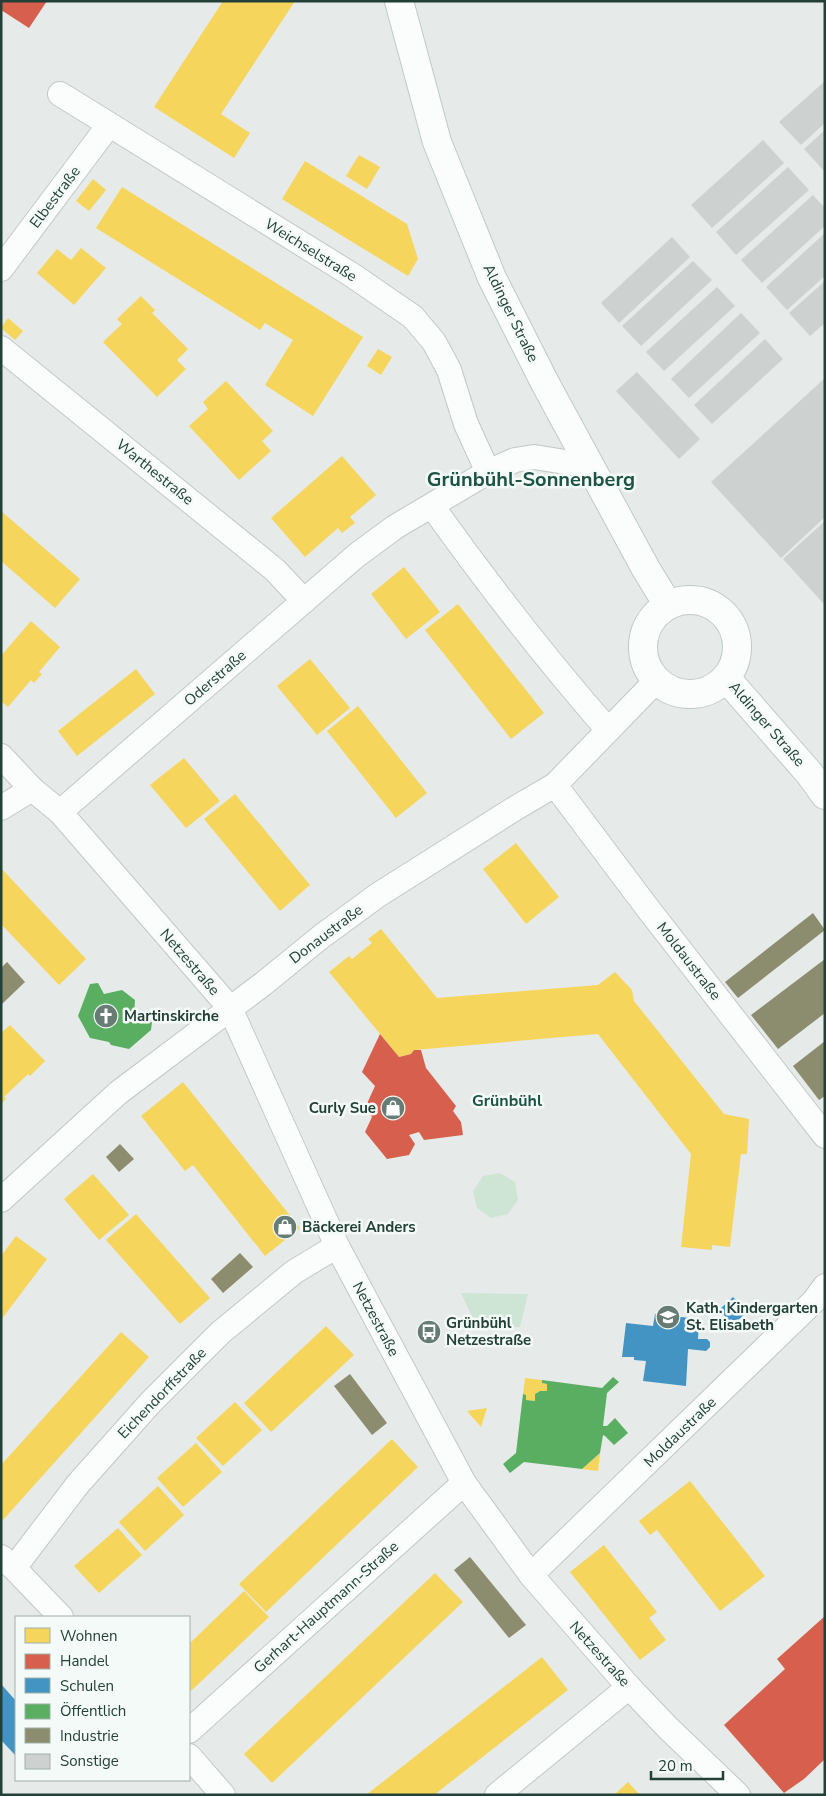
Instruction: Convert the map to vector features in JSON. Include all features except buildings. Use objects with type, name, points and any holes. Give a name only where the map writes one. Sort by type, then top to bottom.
[{"type":"main road","name":"Aldinger Straße","points":[[399,1],[437,142],[492,278],[590,466],[668,605]]},
{"type":"main road","points":[[683,600],[699,600],[715,606],[734,628],[737,641],[737,654],[733,667],[726,678],[714,688],[692,694],[684,694],[669,689],[656,680],[645,661],[643,640],[647,626],[656,614],[668,605],[683,600]]},
{"type":"main road","name":"Aldinger Straße","points":[[726,678],[809,773],[825,795]]},
{"type":"street","name":"Weichselstraße","points":[[60,94],[352,275],[413,317],[434,342],[449,370],[466,424],[488,472]]},
{"type":"street","name":"Elbestraße","points":[[1,269],[109,125]]},
{"type":"street","name":"Warthestraße","points":[[1,348],[275,570],[304,601]]},
{"type":"street","name":"Oderstraße","points":[[60,812],[304,601],[395,527],[488,472],[514,460],[534,458],[590,466]]},
{"type":"street","points":[[432,506],[488,581],[608,730]]},
{"type":"street","name":"Donaustraße","points":[[1,1200],[118,1093],[378,895],[555,785],[656,680]]},
{"type":"street","points":[[1,756],[32,789],[60,812]]},
{"type":"street","name":"Moldaustraße","points":[[555,785],[825,1136]]},
{"type":"street","points":[[1,808],[32,789]]},
{"type":"street","name":"Netzestraße","points":[[60,812],[230,1008],[337,1246],[464,1483],[531,1576],[629,1687],[668,1728],[738,1795]]},
{"type":"street","name":"Eichendorffstraße","points":[[8,1563],[165,1388],[220,1333],[294,1272],[337,1246]]},
{"type":"street","name":"Moldaustraße","points":[[531,1576],[722,1392],[814,1301],[825,1286]]},
{"type":"street","name":"Gerhart-Hauptmann-Straße","points":[[190,1730],[464,1483]]},
{"type":"street","points":[[8,1563],[60,1616]]},
{"type":"street","points":[[497,1795],[629,1687]]},
{"type":"street","points":[[190,1757],[223,1795]]},
{"type":"green space","points":[[500,1173],[515,1182],[518,1200],[508,1214],[491,1218],[477,1208],[473,1191],[483,1176]]},
{"type":"green space","points":[[461,1293],[528,1294],[520,1327],[477,1328]]},
{"type":"place","name":"Martinskirche","points":[[106,1016]]},
{"type":"place","name":"Curly Sue","points":[[393,1108]]},
{"type":"place","name":"Bäckerei Anders","points":[[285,1227]]},
{"type":"place","name":"Kath. Kindergarten St. Elisabeth","points":[[668,1317]]},
{"type":"place","name":"Grünbühl Netzestraße","points":[[429,1332]]},
{"type":"district","name":"Grünbühl-Sonnenberg","points":[[531,479]]},
{"type":"district","name":"Grünbühl","points":[[507,1100]]}]
